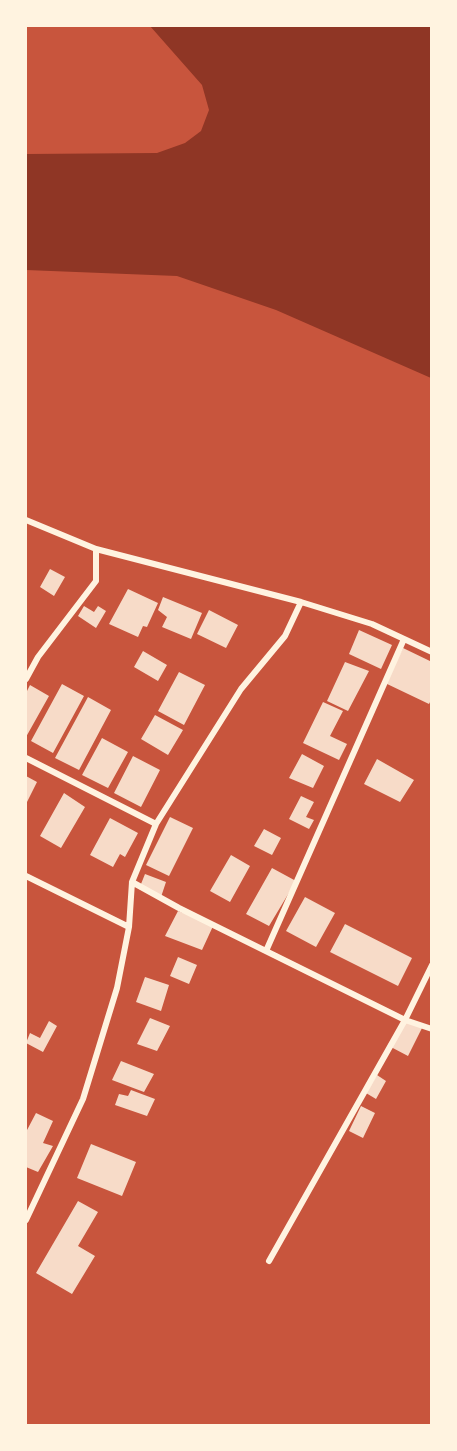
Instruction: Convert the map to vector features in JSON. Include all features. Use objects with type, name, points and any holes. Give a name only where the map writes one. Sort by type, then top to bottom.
[{"type":"street","points":[[26,522],[96,549],[301,602],[372,624],[432,652]]},
{"type":"street","points":[[26,679],[38,657],[96,581],[96,549]]},
{"type":"street","points":[[26,1220],[83,1099],[117,988],[129,927],[132,882],[156,824],[242,689],[285,636],[301,602]]},
{"type":"street","points":[[266,951],[404,639]]},
{"type":"street","points":[[26,759],[156,824]]},
{"type":"street","points":[[26,876],[129,927]]},
{"type":"street","points":[[132,882],[179,908],[405,1020],[432,1029]]},
{"type":"street","points":[[269,1261],[405,1020],[432,965]]},
{"type":"shaded area","points":[[150,26],[431,26],[431,378],[276,310],[177,276],[26,270],[26,154],[157,153],[185,143],[201,131],[209,110],[202,85]]},
{"type":"building","points":[[50,569],[65,577],[54,596],[40,587]]},
{"type":"building","points":[[128,589],[158,603],[147,627],[143,626],[138,637],[109,624]]},
{"type":"building","points":[[163,597],[202,613],[191,639],[162,627],[167,617],[158,610]]},
{"type":"building","points":[[84,606],[94,612],[98,606],[106,611],[96,628],[78,616]]},
{"type":"building","points":[[209,610],[238,625],[226,648],[197,634]]},
{"type":"building","points":[[359,630],[392,645],[381,669],[349,654]]},
{"type":"building","points":[[403,648],[432,662],[432,698],[429,704],[385,683]]},
{"type":"building","points":[[143,651],[167,665],[158,681],[134,667]]},
{"type":"building","points":[[345,662],[369,671],[348,711],[327,701]]},
{"type":"building","points":[[179,672],[205,685],[184,725],[158,711]]},
{"type":"building","points":[[62,684],[84,696],[53,753],[31,741]]},
{"type":"building","points":[[30,685],[49,696],[26,737],[26,693]]},
{"type":"building","points":[[88,697],[111,710],[79,770],[55,758]]},
{"type":"building","points":[[323,702],[343,711],[330,736],[347,744],[339,760],[303,743]]},
{"type":"building","points":[[155,715],[183,730],[168,755],[141,739]]},
{"type":"building","points":[[102,738],[128,752],[108,788],[82,775]]},
{"type":"building","points":[[302,754],[324,766],[313,788],[289,778]]},
{"type":"building","points":[[133,756],[160,770],[141,807],[114,793]]},
{"type":"building","points":[[377,759],[414,780],[400,802],[364,784]]},
{"type":"building","points":[[26,776],[37,782],[26,804]]},
{"type":"building","points":[[64,793],[85,807],[61,848],[40,836]]},
{"type":"building","points":[[301,796],[314,802],[306,817],[314,820],[309,829],[289,819]]},
{"type":"building","points":[[170,817],[193,828],[169,876],[146,865]]},
{"type":"building","points":[[110,818],[138,833],[125,857],[120,854],[113,867],[90,855]]},
{"type":"building","points":[[264,829],[281,838],[272,855],[254,846]]},
{"type":"building","points":[[231,855],[250,866],[230,902],[210,891]]},
{"type":"building","points":[[272,868],[296,881],[269,926],[246,914]]},
{"type":"building","points":[[145,874],[166,882],[161,897],[139,889]]},
{"type":"building","points":[[305,897],[335,913],[316,947],[286,931]]},
{"type":"building","points":[[178,911],[214,924],[202,950],[165,936]]},
{"type":"building","points":[[345,924],[412,958],[398,986],[330,952]]},
{"type":"building","points":[[178,957],[197,965],[189,984],[170,976]]},
{"type":"building","points":[[145,977],[169,985],[161,1011],[136,1002]]},
{"type":"building","points":[[405,1017],[423,1026],[408,1056],[389,1046]]},
{"type":"building","points":[[150,1018],[170,1026],[157,1051],[137,1044]]},
{"type":"building","points":[[49,1021],[57,1026],[43,1052],[26,1043],[30,1033],[40,1038]]},
{"type":"building","points":[[121,1061],[154,1074],[144,1092],[112,1080]]},
{"type":"building","points":[[377,1075],[386,1081],[376,1099],[366,1093]]},
{"type":"building","points":[[131,1090],[155,1099],[147,1116],[115,1105],[119,1094],[128,1096]]},
{"type":"building","points":[[361,1106],[375,1113],[363,1138],[349,1131]]},
{"type":"building","points":[[36,1113],[53,1121],[43,1143],[53,1146],[38,1172],[26,1167],[26,1132]]},
{"type":"building","points":[[91,1144],[136,1162],[122,1196],[77,1178]]},
{"type":"building","points":[[78,1201],[98,1212],[78,1246],[95,1256],[72,1294],[36,1273]]}]
